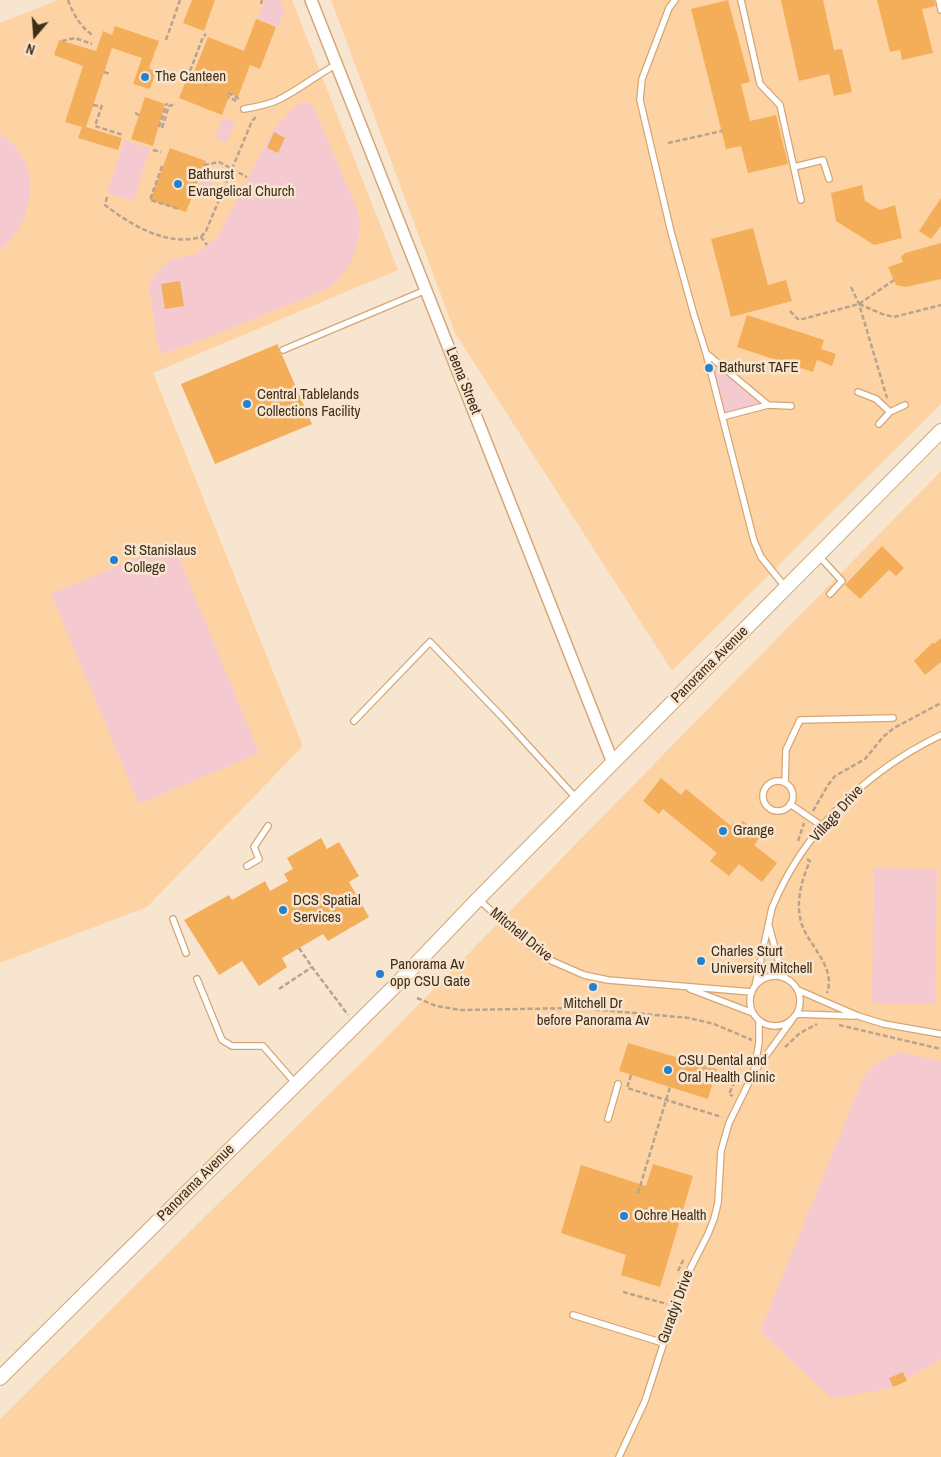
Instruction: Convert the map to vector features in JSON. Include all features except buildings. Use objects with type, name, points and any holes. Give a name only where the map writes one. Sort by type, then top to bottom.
[{"type":"street","name":"Leena Street","points":[[311,0],[613,763]]},
{"type":"street","name":"Panorama Avenue","points":[[0,1378],[392,989],[478,899],[941,431]]},
{"type":"lane","points":[[675,0],[668,8],[642,79],[640,100],[671,232],[706,353],[757,550],[786,588]]},
{"type":"lane","points":[[741,0],[760,84],[780,104],[801,200]]},
{"type":"lane","points":[[938,0],[941,10]]},
{"type":"lane","points":[[244,109],[279,100],[320,72],[336,65]]},
{"type":"lane","points":[[794,167],[824,160],[829,179]]},
{"type":"lane","points":[[283,350],[426,290]]},
{"type":"lane","points":[[706,353],[768,405]]},
{"type":"lane","points":[[858,392],[876,399],[890,412]]},
{"type":"lane","points":[[722,417],[768,405],[791,406]]},
{"type":"lane","points":[[879,424],[890,412],[905,405]]},
{"type":"lane","points":[[818,556],[842,581],[830,594]]},
{"type":"lane","points":[[354,721],[430,642],[503,718],[577,800]]},
{"type":"lane","points":[[785,783],[786,750],[800,720],[893,718]]},
{"type":"lane","name":"Village Drive","points":[[753,989],[775,899],[801,855],[822,826],[849,796],[886,766],[941,734]]},
{"type":"lane","points":[[774,782],[785,783],[792,792],[793,798],[790,804],[781,810],[776,810],[766,805],[764,800],[765,789],[774,782]]},
{"type":"lane","points":[[790,804],[822,826]]},
{"type":"lane","points":[[247,866],[259,859],[254,847],[268,826]]},
{"type":"lane","name":"Mitchell Drive","points":[[478,899],[540,954],[584,975],[608,980],[684,987],[753,989]]},
{"type":"lane","points":[[174,919],[186,953]]},
{"type":"lane","name":"Village Drive","points":[[769,924],[785,978]]},
{"type":"lane","points":[[798,990],[800,1006],[797,1014],[786,1024],[772,1026],[759,1020],[750,1006],[753,989],[761,980],[777,976],[785,978],[798,990],[858,1016],[884,1024],[941,1034]]},
{"type":"lane","points":[[197,979],[222,1040],[232,1046],[263,1046],[296,1084]]},
{"type":"lane","name":"Mitchell Drive","points":[[684,987],[753,1013]]},
{"type":"lane","points":[[797,1014],[858,1016]]},
{"type":"lane","name":"Guradyi Drive","points":[[754,1072],[760,1043],[759,1020]]},
{"type":"lane","name":"Guradyi Drive","points":[[619,1457],[645,1401],[683,1283],[714,1219],[718,1203],[721,1151],[725,1136],[754,1072],[792,1020]]},
{"type":"lane","points":[[608,1119],[618,1084]]},
{"type":"lane","points":[[573,1315],[663,1343]]},
{"type":"path","points":[[68,0],[73,13],[94,36]]},
{"type":"path","points":[[166,40],[180,0]]},
{"type":"path","points":[[261,4],[262,0]]},
{"type":"path","points":[[190,71],[203,37],[206,34]]},
{"type":"path","points":[[62,41],[75,38],[92,44]]},
{"type":"path","points":[[104,72],[110,74]]},
{"type":"path","points":[[228,93],[238,98],[237,101],[228,98]]},
{"type":"path","points":[[160,128],[167,104]]},
{"type":"path","points":[[160,128],[169,106],[176,104]]},
{"type":"path","points":[[107,197],[105,205],[133,225],[179,240],[187,241],[201,237],[206,231],[252,121],[267,104]]},
{"type":"path","points":[[93,105],[102,106],[95,126],[123,135]]},
{"type":"path","points":[[160,128],[168,130]]},
{"type":"path","points":[[668,142],[722,131]]},
{"type":"path","points":[[153,150],[161,152]]},
{"type":"path","points":[[204,165],[219,162],[247,177]]},
{"type":"path","points":[[162,166],[150,200],[179,210]]},
{"type":"path","points":[[201,237],[208,245]]},
{"type":"path","points":[[790,311],[799,320],[859,304],[894,280]]},
{"type":"path","points":[[851,287],[859,304],[886,388],[890,412]]},
{"type":"path","points":[[859,304],[894,317],[941,305]]},
{"type":"path","points":[[823,1001],[829,988],[826,968],[819,952],[802,926],[798,907],[801,888],[810,861],[792,850],[799,840],[802,826],[828,785],[836,776],[864,759],[883,737],[894,728],[941,703]]},
{"type":"path","points":[[299,948],[355,1025]]},
{"type":"path","points":[[279,989],[312,967]]},
{"type":"path","points":[[417,998],[436,1006],[461,1010],[579,1008],[689,1018],[714,1024],[760,1043]]},
{"type":"path","points":[[772,1048],[782,1049],[800,1033],[819,1024],[819,1014]]},
{"type":"path","points":[[833,1024],[941,1049]]},
{"type":"path","points":[[751,1040],[752,1045]]},
{"type":"path","points":[[714,1077],[718,1078],[719,1074],[736,1079],[729,1094],[733,1096]]},
{"type":"path","points":[[631,1075],[627,1088],[724,1116],[720,1125]]},
{"type":"path","points":[[730,1102],[740,1080]]},
{"type":"path","points":[[638,1193],[670,1087]]},
{"type":"path","points":[[677,1274],[685,1256]]},
{"type":"path","points":[[623,1292],[667,1304],[670,1296]]},
{"type":"shaded area","name":"St Stanislaus College","points":[[58,0],[292,0],[398,270],[153,373],[303,746],[147,907],[0,963],[0,23]]},
{"type":"shaded area","points":[[265,0],[279,0],[285,11],[278,27],[257,19]]},
{"type":"shaded area","name":"Bathurst TAFE","points":[[331,0],[941,0],[941,404],[672,671],[455,333]]},
{"type":"shaded area","points":[[307,102],[313,106],[358,211],[358,241],[348,268],[334,283],[316,294],[162,354],[158,346],[149,288],[153,276],[171,259],[195,255],[218,236],[273,130],[299,103]]},
{"type":"shaded area","points":[[223,117],[235,122],[227,142],[215,137]]},
{"type":"shaded area","points":[[0,133],[14,145],[24,160],[29,175],[30,191],[28,207],[22,223],[0,250]]},
{"type":"shaded area","points":[[124,140],[150,148],[133,201],[107,193]]},
{"type":"shaded area","points":[[206,170],[215,170],[216,173],[206,197],[202,198],[197,194]]},
{"type":"shaded area","points":[[706,353],[768,405],[722,417]]},
{"type":"shaded area","name":"Charles Sturt University Mitchell","points":[[941,471],[941,1457],[0,1457],[0,1419],[375,1049]]},
{"type":"shaded area","points":[[173,543],[259,753],[139,804],[51,594]]},
{"type":"shaded area","points":[[874,868],[937,869],[935,1004],[872,1003]]},
{"type":"shaded area","points":[[900,1052],[941,1061],[941,1357],[939,1361],[887,1389],[831,1398],[760,1331],[865,1074],[878,1062]]},
{"type":"place","name":"The Canteen","points":[[145,77]]},
{"type":"place","name":"Bathurst Evangelical Church","points":[[178,184]]},
{"type":"place","name":"Bathurst TAFE","points":[[709,368]]},
{"type":"place","name":"Central Tablelands Collections Facility","points":[[247,404]]},
{"type":"place","name":"St Stanislaus College","points":[[114,560]]},
{"type":"place","name":"Grange","points":[[723,831]]},
{"type":"place","name":"DCS Spatial Services","points":[[283,910]]},
{"type":"place","name":"Charles Sturt University Mitchell","points":[[701,961]]},
{"type":"place","name":"Panorama Av opp CSU Gate","points":[[380,974]]},
{"type":"place","name":"Mitchell Dr before Panorama Av","points":[[593,987]]},
{"type":"place","name":"CSU Dental and Oral Health Clinic","points":[[668,1070]]},
{"type":"place","name":"Ochre Health","points":[[624,1216]]}]
